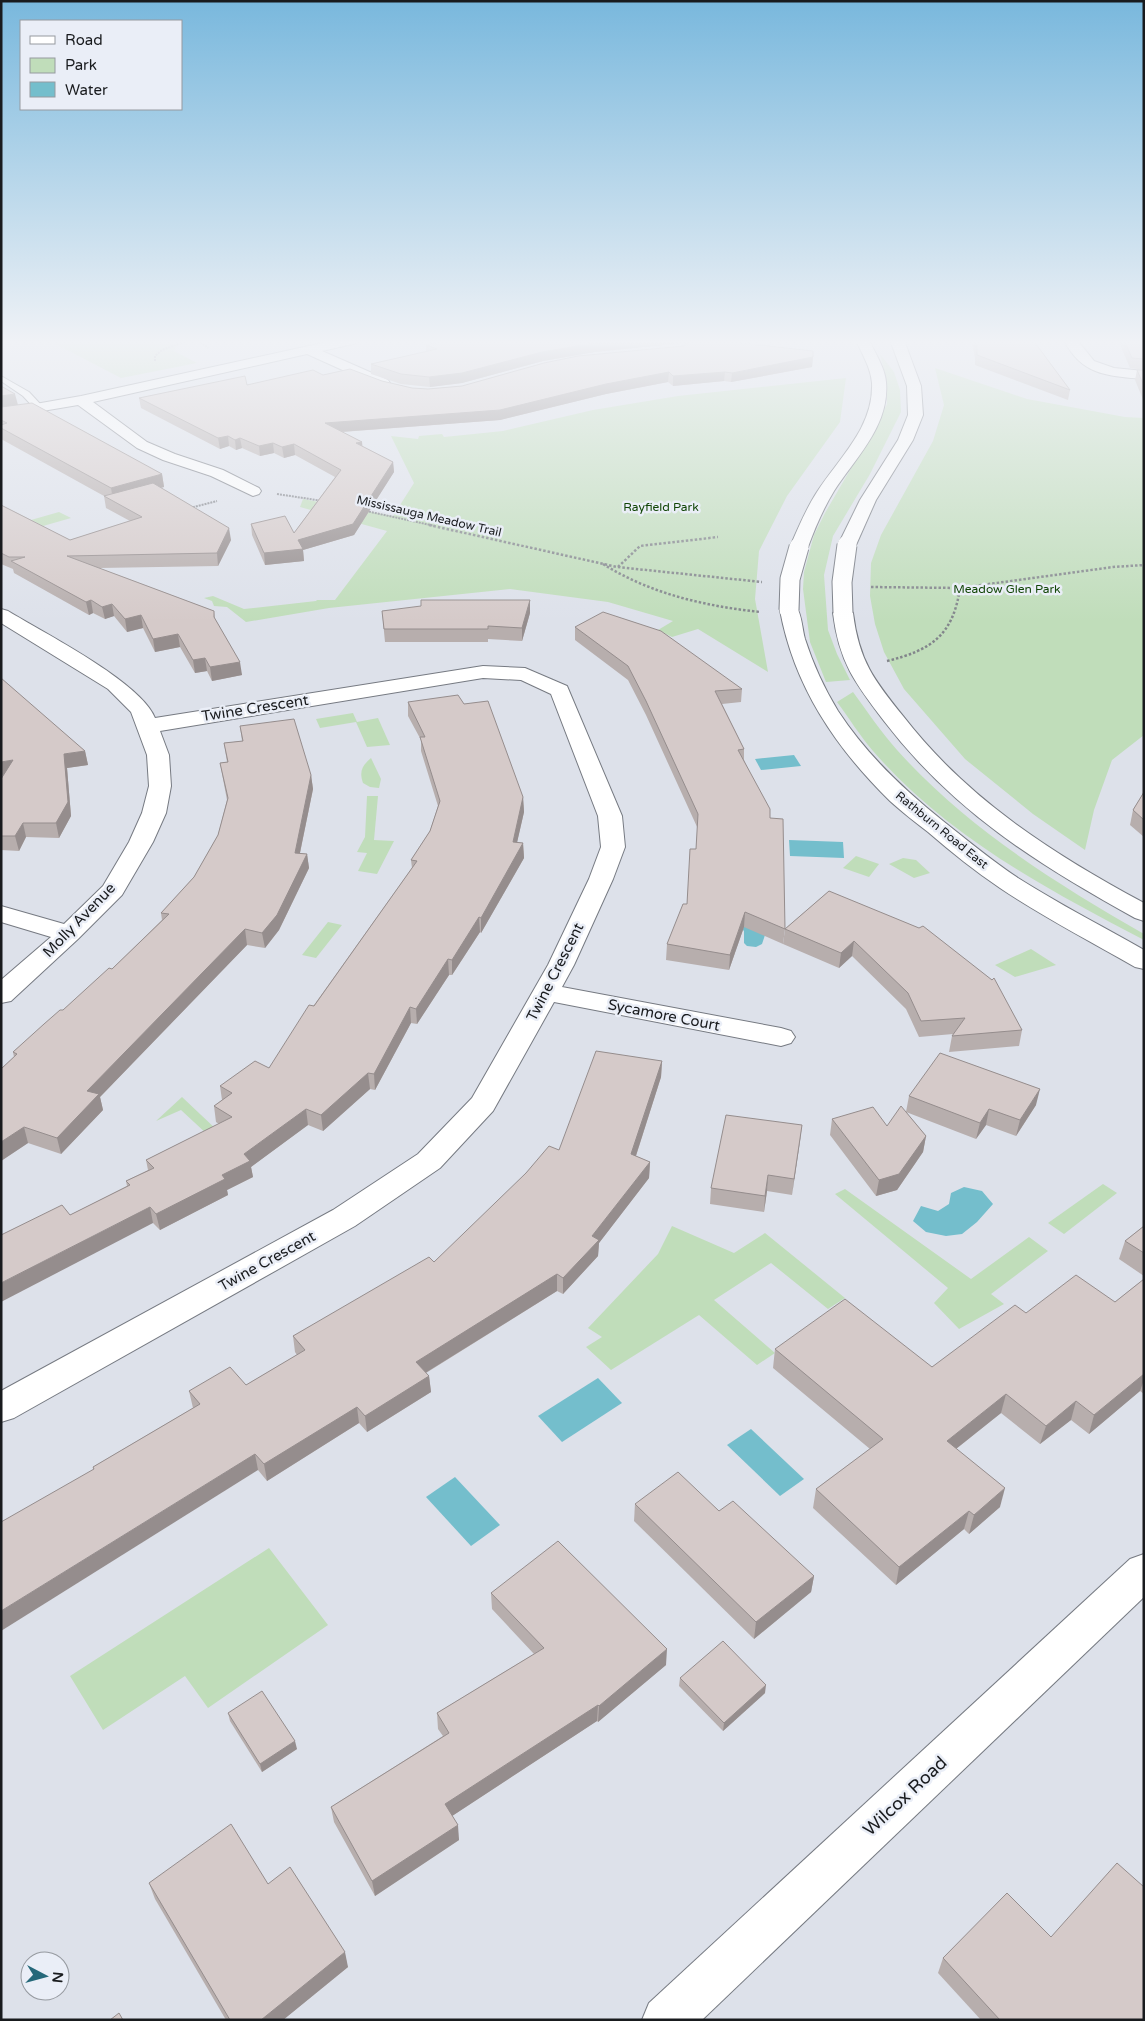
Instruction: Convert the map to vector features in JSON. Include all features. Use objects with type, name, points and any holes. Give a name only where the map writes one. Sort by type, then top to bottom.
[{"type":"street","points":[[128,434],[142,445],[169,457],[217,473],[253,492]]},
{"type":"street","name":"Rathburn Road East","points":[[864,434],[810,518],[799,546],[790,579],[789,610],[794,635],[823,705],[853,747],[899,797],[965,851],[1009,883],[1144,960]]},
{"type":"street","points":[[908,434],[900,450],[868,499],[847,545],[842,582],[843,613],[847,640],[853,660],[867,685],[900,729],[957,790],[1023,841],[1105,892],[1144,913]]},
{"type":"street","name":"Molly Avenue","points":[[1,615],[114,685],[141,710],[158,755],[160,786],[154,813],[141,842],[113,890],[69,934],[1,995]]},
{"type":"street","name":"Twine Crescent","points":[[1,1408],[344,1218],[429,1161],[483,1104],[546,992],[602,879],[613,847],[610,816],[560,690],[525,674],[483,672],[148,726]]},
{"type":"street","points":[[1,914],[69,934]]},
{"type":"street","name":"Sycamore Court","points":[[546,992],[781,1037]]},
{"type":"street","name":"Wilcox Road","points":[[666,2020],[1144,1571]]},
{"type":"path","points":[[188,508],[253,492],[309,497],[327,502]]},
{"type":"path","name":"Mississauga Meadow Trail","points":[[364,510],[600,562],[616,574],[669,594],[717,607],[764,612]]},
{"type":"path","points":[[617,567],[640,546],[718,538]]},
{"type":"path","points":[[882,662],[909,656],[924,650],[948,630],[959,607],[960,588],[1114,567],[1144,565]]},
{"type":"green space","name":"Rayfield Park","points":[[442,434],[444,437],[470,434],[831,434],[787,496],[759,551],[755,599],[768,672],[698,629],[672,637],[658,630],[673,621],[608,602],[510,589],[329,608],[246,622],[227,607],[214,606],[212,601],[204,598],[213,596],[244,609],[317,600],[335,600],[387,531],[300,507],[303,499],[393,516],[414,483],[391,436],[418,439],[419,436]]},
{"type":"green space","points":[[871,434],[890,434],[870,474],[833,536],[824,575],[828,630],[850,680],[826,682],[810,642],[803,589],[804,572],[814,535]]},
{"type":"green space","name":"Meadow Glen Park","points":[[935,434],[1144,434],[1144,735],[1112,760],[1094,810],[1085,850],[1033,814],[965,759],[904,689],[884,652],[875,624],[870,596],[871,563],[881,535]]},
{"type":"green space","points":[[59,512],[71,518],[43,526],[31,520]]},
{"type":"green space","points":[[853,692],[897,750],[952,804],[1013,852],[1077,894],[1144,934],[1144,940],[1071,901],[999,858],[965,835],[933,809],[873,751],[837,702]]},
{"type":"green space","points":[[353,713],[357,722],[378,718],[390,745],[367,747],[356,722],[320,728],[316,719]]},
{"type":"green space","points":[[371,758],[381,779],[379,788],[370,787],[363,783],[362,769]]},
{"type":"green space","points":[[367,796],[378,796],[374,840],[394,841],[377,874],[358,871],[367,853],[357,852],[365,837]]},
{"type":"green space","points":[[856,856],[879,864],[869,877],[843,868]]},
{"type":"green space","points":[[903,858],[916,860],[930,873],[914,878],[889,864]]},
{"type":"green space","points":[[328,922],[342,925],[316,958],[302,955]]},
{"type":"green space","points":[[1031,949],[1056,965],[1015,977],[995,965]]},
{"type":"green space","points":[[182,1097],[218,1131],[208,1135],[181,1110],[156,1121]]},
{"type":"green space","points":[[1103,1184],[1117,1193],[1064,1234],[1048,1223]]},
{"type":"green space","points":[[845,1189],[971,1279],[1029,1237],[1048,1251],[991,1294],[1004,1304],[959,1329],[934,1303],[948,1288],[835,1194]]},
{"type":"green space","points":[[672,1226],[734,1253],[765,1233],[845,1298],[828,1309],[771,1263],[714,1300],[775,1353],[757,1365],[699,1315],[611,1370],[586,1347],[602,1337],[588,1328],[658,1254]]},
{"type":"green space","points":[[269,1548],[328,1625],[208,1708],[185,1676],[103,1730],[70,1676]]},
{"type":"water","points":[[794,755],[801,766],[761,770],[755,759]]},
{"type":"water","points":[[789,840],[843,842],[844,858],[790,856]]},
{"type":"water","points":[[740,918],[765,935],[762,944],[756,947],[747,946],[744,943],[744,931],[739,926]]},
{"type":"water","points":[[964,1187],[982,1191],[993,1204],[977,1222],[962,1234],[946,1236],[926,1232],[913,1221],[921,1206],[938,1211],[949,1204],[951,1193]]},
{"type":"water","points":[[598,1378],[622,1403],[562,1442],[538,1416]]},
{"type":"water","points":[[751,1429],[804,1479],[780,1496],[727,1445]]},
{"type":"water","points":[[455,1477],[500,1525],[471,1546],[426,1497]]},
{"type":"building","points":[[13,434],[89,434],[162,474],[111,488]]},
{"type":"building","points":[[211,434],[347,434],[362,442],[356,443],[393,462],[353,524],[298,540],[303,549],[264,553],[251,524],[285,516],[294,533],[341,470],[294,444],[282,447],[273,443],[259,446],[240,438],[235,440],[228,436],[218,438]]},
{"type":"building","points":[[153,483],[229,528],[217,553],[67,556],[214,611],[214,617],[240,662],[210,667],[205,658],[193,660],[178,634],[153,639],[141,615],[125,619],[112,604],[102,607],[91,600],[86,602],[11,561],[25,557],[9,557],[1,553],[1,505],[70,540],[142,517],[104,496]]},
{"type":"building","points":[[421,600],[530,600],[522,628],[488,626],[488,629],[384,629],[382,611],[421,606]]},
{"type":"building","points":[[603,612],[661,631],[742,689],[715,691],[744,749],[738,750],[770,809],[770,818],[783,819],[785,929],[745,912],[730,955],[667,944],[683,904],[687,904],[690,849],[696,849],[698,814],[628,666],[575,627]]},
{"type":"building","points":[[1,678],[85,751],[64,754],[68,802],[56,823],[23,823],[15,836],[1,836],[1,779],[13,760],[1,762]]},
{"type":"building","points":[[458,695],[464,704],[488,701],[523,797],[513,842],[523,843],[481,918],[479,917],[452,960],[448,959],[416,1009],[410,1007],[374,1074],[368,1073],[321,1115],[306,1109],[244,1154],[250,1161],[222,1175],[225,1179],[156,1214],[150,1207],[1,1283],[1,1235],[62,1205],[70,1215],[130,1185],[126,1181],[154,1168],[146,1160],[232,1117],[214,1106],[232,1093],[220,1086],[255,1061],[269,1068],[309,1005],[314,1006],[417,861],[411,860],[430,831],[440,801],[420,737],[425,737],[408,702]]},
{"type":"building","points":[[294,719],[311,775],[295,853],[307,854],[277,915],[262,933],[245,929],[87,1091],[99,1094],[57,1138],[24,1127],[1,1142],[1,1069],[17,1054],[13,1052],[109,968],[112,969],[169,914],[161,913],[194,877],[218,835],[228,798],[220,763],[228,762],[224,743],[243,741],[240,726]]},
{"type":"building","points":[[1144,792],[1144,820],[1133,810]]},
{"type":"building","points":[[829,891],[919,928],[923,926],[992,980],[994,978],[1022,1030],[952,1036],[965,1018],[921,1021],[908,993],[854,941],[841,953],[785,929]]},
{"type":"building","points":[[596,1051],[662,1061],[631,1154],[650,1162],[592,1236],[599,1240],[563,1278],[557,1274],[416,1362],[429,1376],[365,1416],[357,1407],[264,1464],[255,1454],[1,1611],[1,1522],[94,1469],[93,1467],[200,1404],[189,1391],[230,1367],[246,1385],[305,1350],[293,1336],[429,1257],[434,1262],[526,1173],[549,1146],[559,1150]]},
{"type":"building","points":[[940,1053],[1040,1089],[1020,1120],[989,1109],[980,1123],[909,1096]]},
{"type":"building","points":[[901,1106],[926,1136],[899,1174],[879,1180],[832,1119],[873,1107],[887,1126]]},
{"type":"building","points":[[726,1115],[802,1125],[794,1179],[768,1175],[765,1196],[711,1188]]},
{"type":"building","points":[[1144,1226],[1144,1253],[1125,1241]]},
{"type":"building","points":[[1076,1275],[1115,1302],[1144,1279],[1144,1374],[1094,1415],[1076,1401],[1046,1426],[1006,1394],[947,1441],[1005,1488],[974,1515],[969,1511],[899,1567],[816,1489],[883,1439],[775,1349],[845,1299],[932,1367],[1015,1305],[1026,1313]]},
{"type":"building","points":[[678,1472],[719,1511],[733,1501],[814,1576],[756,1622],[635,1504]]},
{"type":"building","points":[[558,1541],[667,1649],[599,1706],[445,1804],[458,1825],[372,1881],[331,1807],[449,1733],[437,1713],[544,1648],[491,1593]]},
{"type":"building","points":[[723,1641],[766,1685],[724,1723],[680,1678]]},
{"type":"building","points":[[262,1691],[295,1741],[260,1764],[228,1713]]},
{"type":"building","points":[[231,1824],[268,1884],[290,1867],[345,1952],[261,2020],[230,2020],[149,1883]]},
{"type":"building","points":[[1117,1863],[1144,1887],[1144,2020],[1000,2020],[943,1958],[1007,1893],[1051,1937]]},
{"type":"building","points":[[119,2013],[123,2020],[110,2020]]}]
